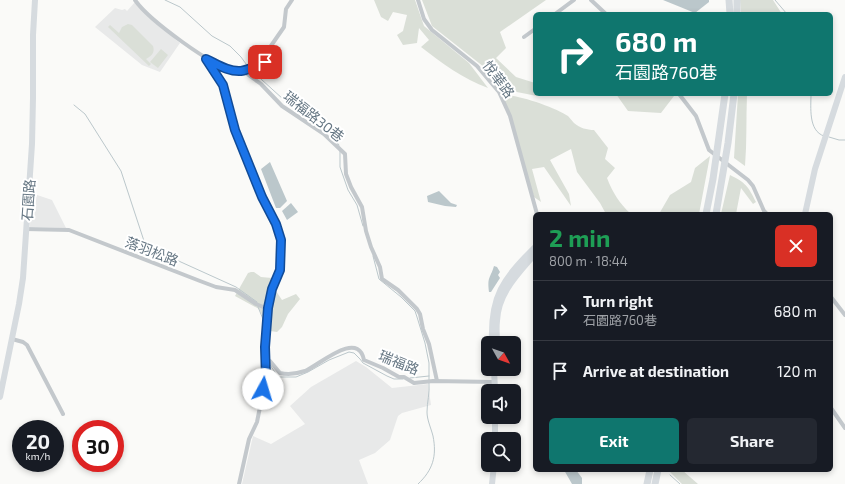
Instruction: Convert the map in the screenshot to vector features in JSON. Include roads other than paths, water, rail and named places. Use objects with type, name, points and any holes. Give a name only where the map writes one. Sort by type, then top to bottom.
[{"type":"highway","points":[[729,0],[730,12]]},
{"type":"highway","points":[[737,0],[737,12]]},
{"type":"highway","points":[[706,212],[715,166],[725,96]]},
{"type":"highway","points":[[716,212],[728,143],[734,96]]},
{"type":"highway","points":[[647,484],[650,472]]},
{"type":"highway","points":[[655,484],[658,472]]},
{"type":"main road","name":"石園路","points":[[0,397],[23,278],[32,144],[33,35],[36,0]]},
{"type":"main road","points":[[829,132],[845,77]]},
{"type":"main road","points":[[809,212],[811,194],[826,141],[845,89]]},
{"type":"main road","points":[[805,212],[815,169],[826,141]]},
{"type":"main road","points":[[492,336],[493,316],[498,293],[508,276],[533,249]]},
{"type":"main road","points":[[497,336],[497,319],[501,300],[510,284],[533,256]]},
{"type":"main road","points":[[495,376],[495,382]]},
{"type":"main road","points":[[495,382],[496,376]]},
{"type":"main road","points":[[492,484],[493,472]]},
{"type":"street","points":[[135,0],[174,36],[206,59],[224,68],[243,71],[265,62],[266,53],[284,27],[286,9],[292,0]]},
{"type":"street","name":"悅華路","points":[[418,0],[424,19],[432,30],[477,66],[499,92],[510,116],[537,212]]},
{"type":"street","points":[[558,12],[574,0]]},
{"type":"street","points":[[591,0],[604,12]]},
{"type":"street","points":[[524,37],[533,30]]},
{"type":"street","points":[[206,59],[223,85],[235,130],[262,197],[276,224],[281,240],[280,270],[272,289],[266,326],[266,377],[256,422],[249,439],[239,484]]},
{"type":"street","name":"瑞福路30巷","points":[[243,71],[261,84],[282,106],[324,134],[335,144],[338,149],[345,154],[346,174],[351,188],[362,207],[366,231],[380,267],[382,279],[398,290],[420,314],[423,329],[429,344],[437,381]]},
{"type":"street","points":[[681,96],[696,116],[709,150],[751,183],[766,212]]},
{"type":"street","name":"落羽松路","points":[[26,229],[69,230],[216,287],[235,290],[257,305],[268,308]]},
{"type":"street","points":[[833,300],[845,315]]},
{"type":"street","points":[[12,339],[23,342],[27,345],[63,414]]},
{"type":"street","name":"瑞福路","points":[[267,361],[280,373],[294,374],[306,370],[329,355],[353,347],[358,349],[363,354],[364,360],[399,377],[407,378],[414,383],[429,381],[495,382]]},
{"type":"street","points":[[833,411],[845,428]]},
{"type":"waterway","points":[[165,0],[180,7],[212,36],[230,46],[249,68]]},
{"type":"waterway","points":[[775,0],[785,12]]},
{"type":"waterway","points":[[251,70],[283,99],[304,111],[314,123],[329,133],[339,145]]},
{"type":"waterway","points":[[811,96],[813,124],[815,129],[824,136]]},
{"type":"waterway","points":[[74,105],[85,114],[121,171],[145,244],[150,248],[236,287],[257,302]]},
{"type":"waterway","points":[[829,137],[845,140]]},
{"type":"waterway","points":[[340,151],[340,167],[348,190],[357,205],[363,226]]},
{"type":"waterway","points":[[373,256],[379,279],[415,311],[425,343],[429,363],[429,380]]},
{"type":"waterway","points":[[258,307],[265,324]]},
{"type":"waterway","points":[[268,337],[268,360]]},
{"type":"waterway","points":[[269,363],[278,377],[296,377],[329,360],[349,352],[354,353],[363,363],[387,376],[394,379],[403,379]]},
{"type":"waterway","points":[[410,378],[429,376]]},
{"type":"waterway","points":[[418,484],[430,468],[434,456],[433,436],[427,415],[429,383]]},
{"type":"waterway","points":[[670,475],[680,484]]}]
